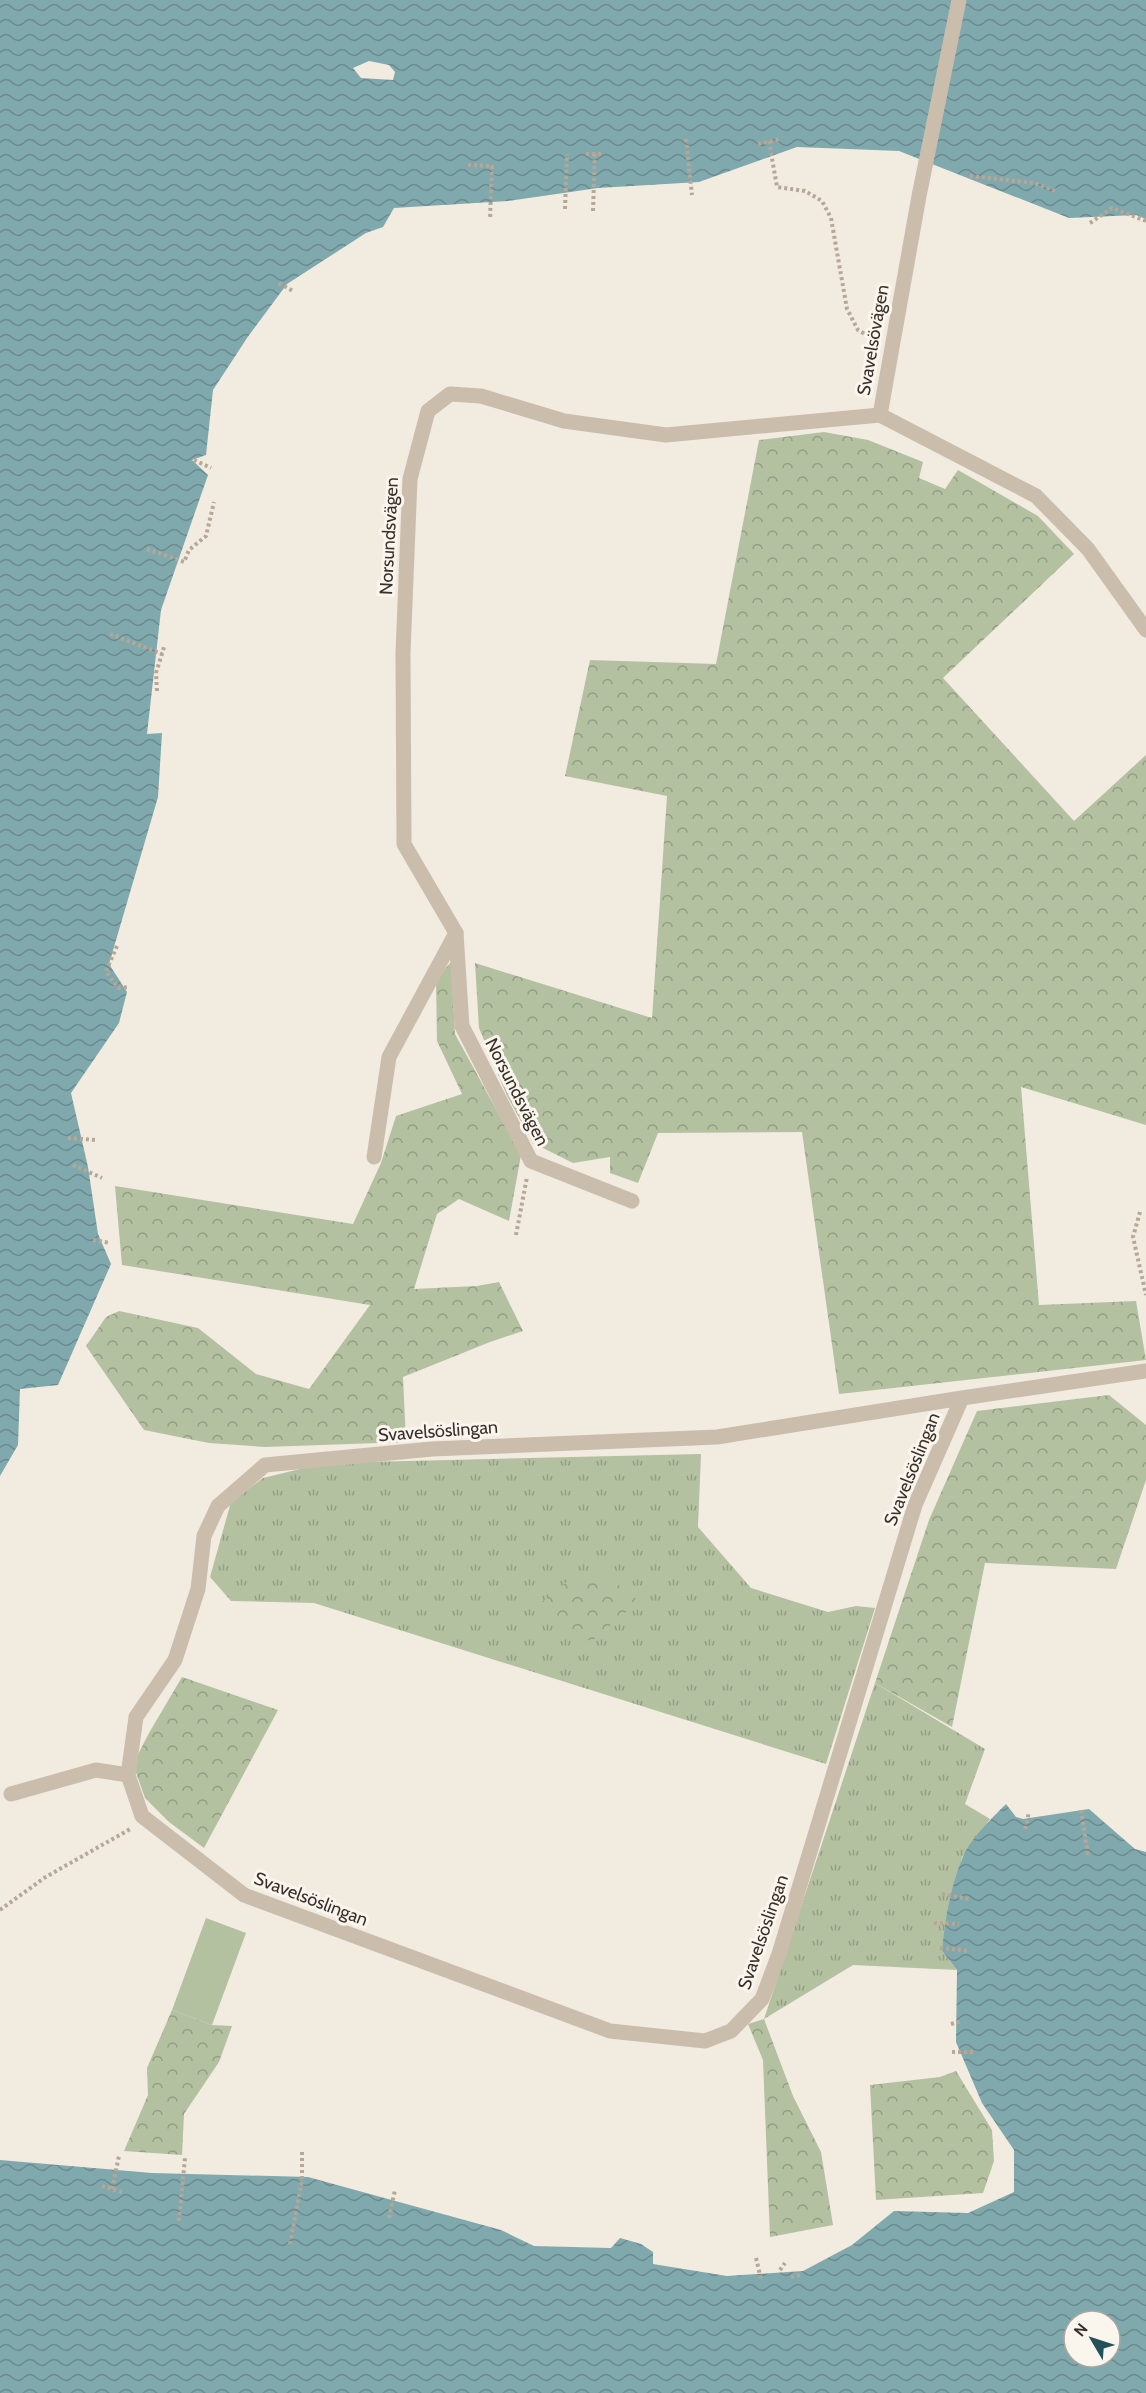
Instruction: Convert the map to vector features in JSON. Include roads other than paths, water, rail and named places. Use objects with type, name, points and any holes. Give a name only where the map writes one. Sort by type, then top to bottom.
[{"type":"street","name":"Svavelsövägen","points":[[959,0],[919,196],[880,415],[1036,496],[1088,549],[1146,630]]},
{"type":"street","name":"Norsundsvägen","points":[[632,1201],[531,1161],[462,1026],[456,933],[404,844],[403,653],[410,479],[428,411],[450,394],[481,396],[564,421],[666,435],[880,415]]},
{"type":"street","points":[[374,1156],[389,1057],[456,933]]},
{"type":"street","name":"Svavelsöslingan","points":[[962,1398],[915,1505],[779,1954],[762,1999],[731,2031],[705,2041],[609,2031],[598,2027],[244,1895],[142,1816],[128,1776],[136,1717],[175,1660],[194,1599],[204,1536],[218,1506],[265,1465],[432,1449],[717,1437],[962,1398],[1146,1371]]},
{"type":"street","points":[[11,1794],[49,1781],[96,1770],[128,1776]]},
{"type":"water","points":[[0,0],[1146,0],[1146,219],[1136,215],[1069,218],[899,151],[797,147],[699,182],[598,188],[508,201],[394,208],[383,227],[366,233],[287,284],[247,338],[213,390],[206,455],[192,460],[208,475],[161,610],[147,734],[162,733],[158,797],[109,964],[127,992],[119,1023],[71,1093],[88,1167],[98,1234],[111,1264],[58,1385],[20,1389],[18,1445],[0,1476]],"holes":[[[369,61],[389,65],[395,72],[393,80],[361,78],[353,68]]]},
{"type":"water","points":[[1006,1804],[1016,1817],[1023,1819],[1089,1809],[1135,1849],[1146,1852],[1146,2393],[0,2393],[0,2160],[152,2173],[308,2177],[501,2230],[534,2246],[611,2248],[620,2238],[641,2244],[653,2252],[653,2264],[727,2276],[803,2271],[852,2245],[894,2211],[968,2213],[1014,2192],[1014,2150],[982,2103],[956,2042],[957,1970],[942,1951],[954,1881],[965,1852]]}]
